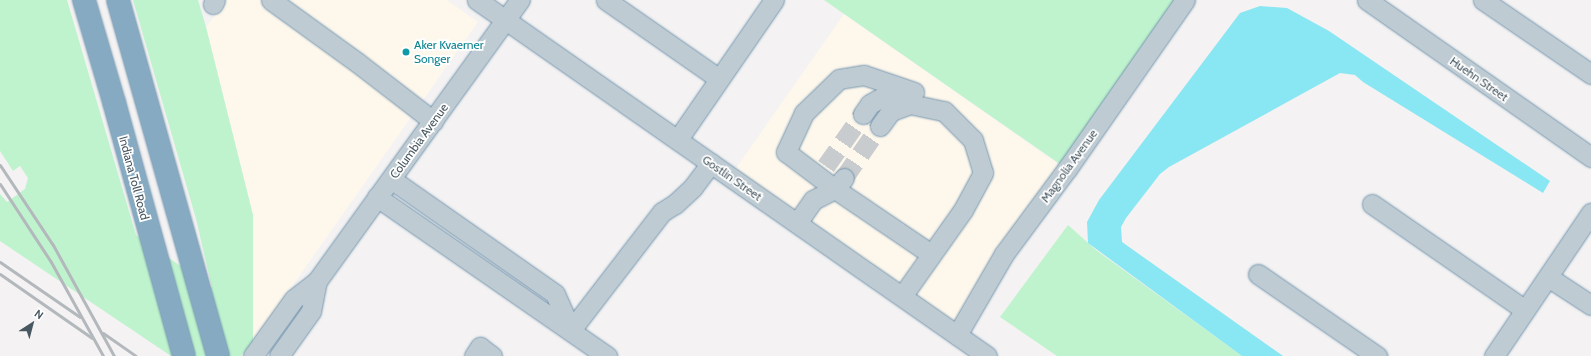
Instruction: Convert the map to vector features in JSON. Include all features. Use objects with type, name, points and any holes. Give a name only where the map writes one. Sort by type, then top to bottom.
[{"type":"highway","name":"Indiana Toll Road","points":[[84,0],[114,102],[184,356]]},
{"type":"highway","points":[[118,0],[218,356]]},
{"type":"street","points":[[271,0],[358,63],[433,121]]},
{"type":"street","name":"Gostlin Street","points":[[477,0],[987,356]]},
{"type":"street","name":"Columbia Avenue","points":[[253,356],[294,299],[317,281],[520,0]]},
{"type":"street","points":[[606,0],[718,78]]},
{"type":"street","points":[[678,139],[718,78],[774,0]]},
{"type":"street","name":"Magnolia Avenue","points":[[956,335],[1004,254],[1068,169],[1185,0]]},
{"type":"street","points":[[1483,0],[1591,74]]},
{"type":"street","name":"Huehn Street","points":[[1369,1],[1591,157]]},
{"type":"street","points":[[902,296],[963,210],[983,173],[973,140],[944,111],[914,92],[864,76],[839,79],[804,113],[786,152],[840,184],[931,254]]},
{"type":"street","points":[[863,114],[870,104],[887,94],[914,92]]},
{"type":"street","points":[[880,126],[891,111],[910,104],[944,111]]},
{"type":"street","points":[[571,330],[662,212],[675,204],[693,187],[711,163]]},
{"type":"street","points":[[797,223],[812,200],[822,172]]},
{"type":"street","points":[[391,179],[556,294],[571,330]]},
{"type":"street","points":[[812,200],[840,184]]},
{"type":"street","points":[[377,198],[607,356]]},
{"type":"street","points":[[1372,204],[1526,310]]},
{"type":"street","points":[[1494,356],[1591,213]]},
{"type":"street","points":[[1258,274],[1377,356]]},
{"type":"street","points":[[1548,277],[1591,305]]},
{"type":"street","name":"Columbia Avenue","points":[[279,356],[311,311],[317,281]]},
{"type":"street","points":[[474,356],[480,347],[492,356]]},
{"type":"shaded area","points":[[227,0],[447,0],[478,22],[253,342],[253,215],[206,27]]},
{"type":"shaded area","points":[[844,14],[1067,170],[953,332],[730,176]]},
{"type":"green space","points":[[0,0],[67,0],[136,235],[212,288],[196,219],[133,0],[198,0],[253,215],[253,342],[241,356],[171,356],[0,241],[0,194],[7,202],[25,189],[28,178],[20,166],[13,171],[0,151]]},
{"type":"green space","points":[[824,0],[1185,0],[1067,169]]},
{"type":"green space","points":[[1068,225],[1096,250],[1242,356],[1057,356],[1000,317]]},
{"type":"water","points":[[1260,6],[1287,8],[1329,31],[1550,181],[1543,193],[1363,82],[1355,75],[1340,73],[1169,167],[1160,174],[1126,218],[1121,227],[1122,242],[1283,356],[1242,356],[1088,243],[1087,222],[1099,200],[1240,13]]},
{"type":"tunnel","points":[[826,166],[863,114]]},
{"type":"tunnel","points":[[844,178],[880,126]]},
{"type":"railway","points":[[0,165],[53,245],[114,356]]},
{"type":"railway","points":[[0,184],[51,262],[103,356]]},
{"type":"railway","points":[[0,262],[80,317]]},
{"type":"railway","points":[[0,274],[92,338]]},
{"type":"railway","points":[[103,333],[136,356]]},
{"type":"place","name":"Aker Kvaerner Songer","points":[[406,52]]}]
